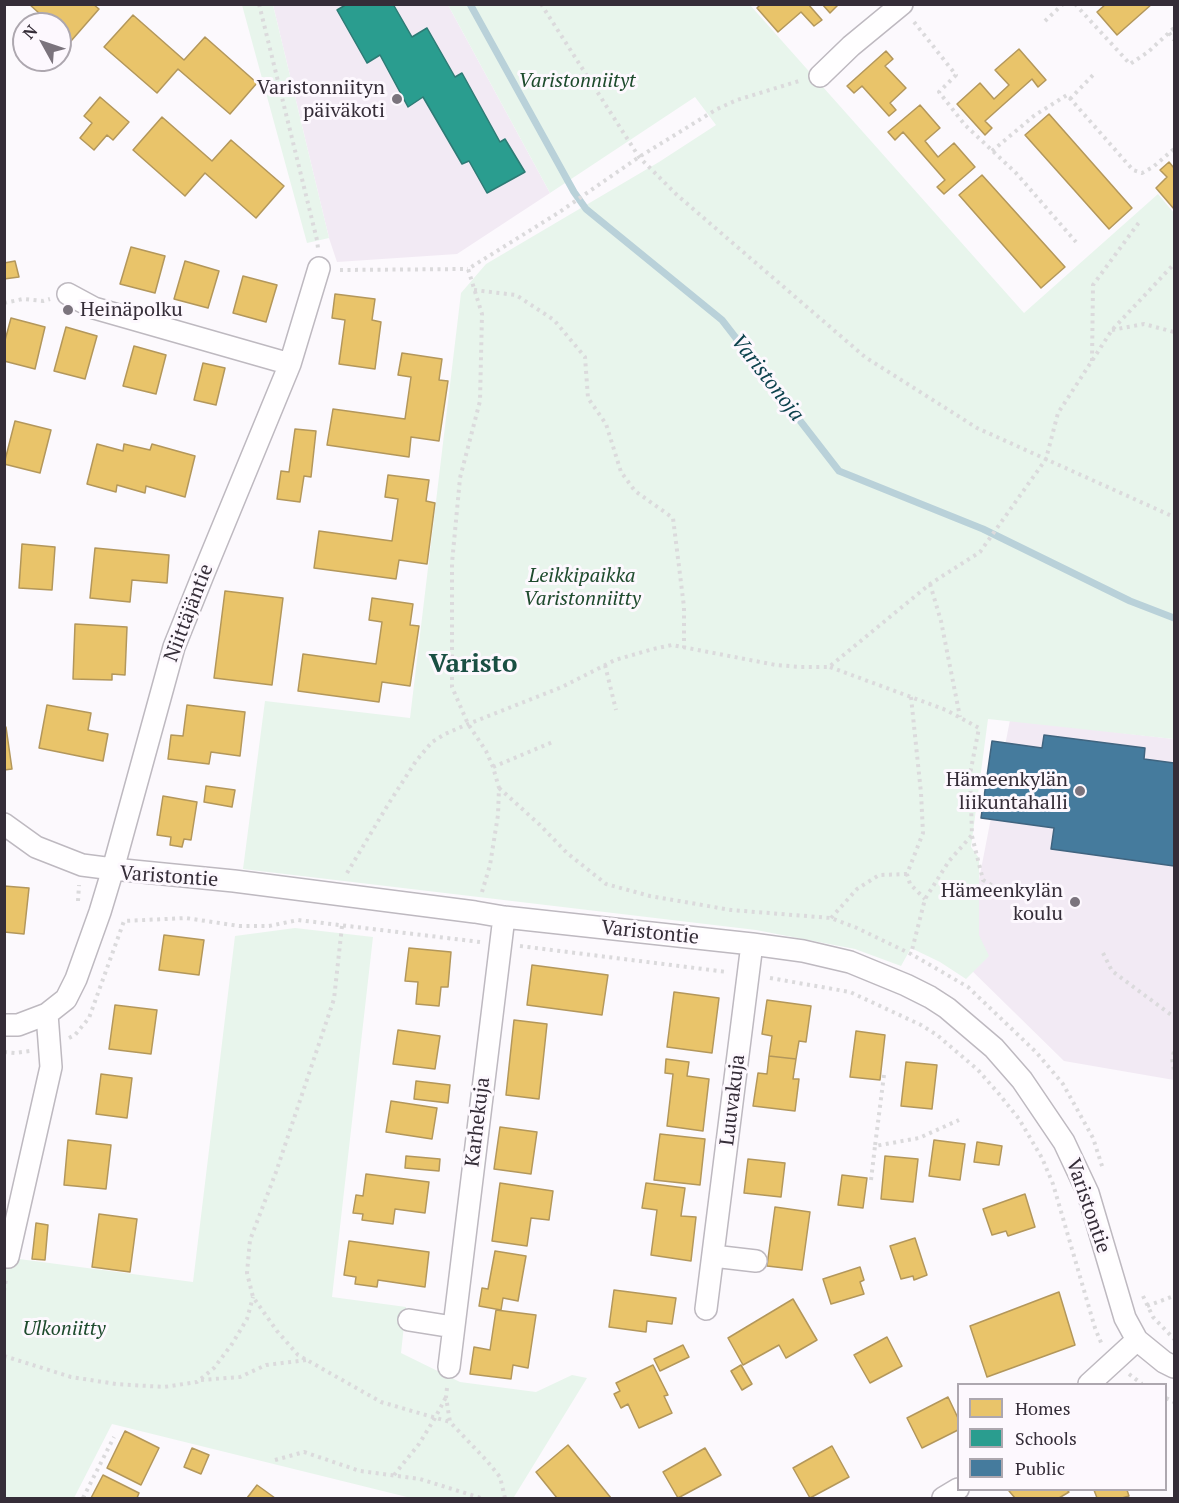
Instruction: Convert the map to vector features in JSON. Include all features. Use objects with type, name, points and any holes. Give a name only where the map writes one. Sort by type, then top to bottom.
[{"type":"street","points":[[820,76],[851,46],[901,5]]},
{"type":"street","name":"Niittäjäntie","points":[[113,869],[174,647],[291,364],[319,268]]},
{"type":"street","points":[[68,294],[94,308],[291,364]]},
{"type":"street","points":[[4,825],[36,847],[82,865],[113,869]]},
{"type":"street","name":"Varistontie","points":[[4,1025],[18,1024],[47,1014],[66,999],[76,979],[113,869],[234,881],[504,917],[752,944],[803,951],[850,962],[906,985],[947,1008],[994,1048],[1022,1080],[1064,1142],[1088,1193],[1125,1318],[1137,1340],[1164,1362],[1174,1367]]},
{"type":"street","name":"Karhekuja","points":[[449,1367],[504,917]]},
{"type":"street","name":"Luuvakuja","points":[[706,1309],[752,944]]},
{"type":"street","points":[[8,1257],[51,1067],[47,1014]]},
{"type":"street","points":[[713,1256],[756,1262]]},
{"type":"street","points":[[409,1320],[453,1327]]},
{"type":"street","points":[[1090,1383],[1137,1340]]},
{"type":"street","points":[[943,1498],[957,1490]]},
{"type":"path","points":[[259,4],[317,240],[319,268],[339,270],[468,269],[558,213],[639,157],[717,110],[737,100],[820,76]]},
{"type":"path","points":[[541,4],[639,157],[677,195],[865,357],[977,428],[1174,517]]},
{"type":"path","points":[[1045,21],[1063,4]]},
{"type":"path","points":[[1075,4],[1130,64],[1148,52],[1174,28]]},
{"type":"path","points":[[901,5],[956,75],[939,92],[965,125],[1016,174],[1076,242]]},
{"type":"path","points":[[1169,33],[1174,40]]},
{"type":"path","points":[[1070,99],[1093,75]]},
{"type":"path","points":[[992,151],[1035,115],[1067,95],[1132,170],[1142,173],[1174,149]]},
{"type":"path","points":[[1092,361],[1092,285],[1140,221]]},
{"type":"path","points":[[829,667],[930,584],[980,552],[1046,459],[1058,413],[1112,330],[1174,264]]},
{"type":"path","points":[[468,269],[482,314],[480,401],[460,478],[452,562],[452,687],[468,724],[486,751],[499,788],[498,814],[490,865],[475,912],[472,941]]},
{"type":"path","points":[[474,290],[516,295],[554,320],[585,357],[588,398],[606,424],[621,472],[635,491],[673,518],[684,607],[684,648]]},
{"type":"path","points":[[4,303],[23,298],[43,301],[68,294]]},
{"type":"path","points":[[1112,330],[1144,324],[1174,332]]},
{"type":"path","points":[[930,584],[941,621],[960,718]]},
{"type":"path","points":[[352,927],[346,895],[346,874],[389,802],[416,761],[432,742],[468,724],[562,687],[615,660],[672,645],[776,665],[829,667],[946,710],[979,728],[970,774],[972,836],[983,880],[993,886]]},
{"type":"path","points":[[605,665],[616,710]]},
{"type":"path","points":[[911,697],[923,832],[908,874],[910,884],[925,899]]},
{"type":"path","points":[[493,767],[555,741]]},
{"type":"path","points":[[499,788],[567,853],[606,884],[650,896],[731,910],[831,918],[911,954],[968,987],[1036,1052],[1063,1084],[1093,1138],[1106,1178]]},
{"type":"path","points":[[911,954],[925,899],[948,861],[972,836]]},
{"type":"path","points":[[831,918],[857,889],[879,875],[908,874]]},
{"type":"path","points":[[4,1052],[15,1053],[49,1048],[75,1035],[89,1018],[124,921],[186,918],[239,926],[269,926],[298,920],[748,975],[850,992],[921,1025],[937,1035],[978,1070],[1019,1119],[1042,1158],[1053,1184],[1102,1347],[1114,1362],[1141,1383]]},
{"type":"path","points":[[342,926],[334,999],[276,1172],[250,1240],[247,1273],[253,1297],[277,1331],[298,1354],[381,1402],[450,1422],[500,1477],[506,1498]]},
{"type":"path","points":[[1103,954],[1112,971],[1174,1017]]},
{"type":"path","points":[[1174,1052],[1172,1058],[1174,1071]]},
{"type":"path","points":[[871,1180],[884,1075]]},
{"type":"path","points":[[875,1146],[919,1138],[959,1120]]},
{"type":"path","points":[[1142,1292],[1153,1317],[1174,1339]]},
{"type":"path","points":[[1148,1305],[1174,1296]]},
{"type":"path","points":[[4,1356],[71,1377],[116,1384],[164,1387],[198,1382],[214,1368],[232,1344],[247,1319],[253,1297]]},
{"type":"path","points":[[200,1380],[240,1377],[266,1365],[308,1360]]},
{"type":"path","points":[[449,1367],[446,1397],[450,1422]]},
{"type":"path","points":[[393,1475],[419,1444],[446,1397]]},
{"type":"path","points":[[83,1498],[114,1437]]},
{"type":"path","points":[[275,1460],[304,1452],[360,1471],[420,1479],[481,1498]]},
{"type":"shaded area","name":"Varistonniityn päiväkoti","points":[[273,5],[448,5],[550,193],[457,254],[337,262],[329,238]]},
{"type":"shaded area","name":"Hämeenkylän koulu","points":[[1010,720],[1174,739],[1174,1080],[1064,1061],[963,962]]},
{"type":"green space","points":[[242,5],[273,5],[329,238],[307,243]]},
{"type":"green space","points":[[448,5],[750,5],[1024,313],[1158,194],[1174,213],[1174,739],[988,719],[971,847],[979,858],[979,935],[989,956],[966,979],[940,962],[911,948],[901,966],[855,949],[756,930],[243,869],[265,701],[410,718],[461,293],[486,264],[659,162],[716,125],[695,97],[550,193]]},
{"type":"green space","name":"Ulkoniitty","points":[[295,928],[373,937],[332,1297],[406,1307],[401,1353],[460,1382],[536,1392],[572,1375],[587,1378],[514,1498],[411,1498],[112,1424],[74,1498],[5,1498],[4,1257],[193,1282],[235,936]]},
{"type":"building: Homes","points":[[29,4],[93,4],[99,9],[72,40],[72,12],[38,12]]},
{"type":"building: Homes","points":[[761,4],[808,4],[822,20],[814,26],[801,12],[778,32],[757,8]]},
{"type":"building: Homes","points":[[822,4],[837,4],[838,5],[830,13]]},
{"type":"building: Homes","points":[[1106,4],[1152,4],[1117,35],[1097,12]]},
{"type":"building: Homes","points":[[133,15],[184,60],[205,37],[257,83],[230,114],[178,69],[157,93],[104,47]]},
{"type":"building: Homes","points":[[1019,49],[1046,80],[1038,87],[1032,79],[985,121],[992,128],[985,135],[957,104],[980,83],[994,99],[1009,85],[995,70]]},
{"type":"building: Homes","points":[[886,51],[893,59],[885,66],[906,88],[890,103],[896,110],[889,116],[862,86],[854,93],[847,86]]},
{"type":"building: Homes","points":[[100,97],[129,122],[113,140],[107,135],[94,150],[80,138],[92,123],[84,116]]},
{"type":"building: Homes","points":[[920,105],[940,128],[925,141],[938,157],[954,143],[975,167],[944,194],[937,187],[945,180],[903,132],[895,140],[888,132]]},
{"type":"building: Homes","points":[[1049,114],[1132,208],[1109,229],[1025,135]]},
{"type":"building: Homes","points":[[162,117],[212,161],[231,140],[284,186],[256,218],[205,173],[185,196],[133,150]]},
{"type":"building: Homes","points":[[1169,162],[1174,168],[1174,209],[1156,188],[1167,177],[1160,170]]},
{"type":"building: Homes","points":[[982,175],[1065,267],[1041,288],[959,195]]},
{"type":"building: Homes","points":[[131,247],[165,256],[155,293],[120,284]]},
{"type":"building: Homes","points":[[15,261],[19,277],[4,279],[4,263]]},
{"type":"building: Homes","points":[[185,261],[219,271],[208,308],[174,299]]},
{"type":"building: Homes","points":[[243,276],[277,285],[266,322],[233,313]]},
{"type":"building: Homes","points":[[335,294],[375,299],[372,320],[381,322],[375,369],[339,364],[345,320],[332,318]]},
{"type":"building: Homes","points":[[11,318],[45,327],[35,369],[4,361],[4,344]]},
{"type":"building: Homes","points":[[66,327],[97,336],[85,379],[54,371]]},
{"type":"building: Homes","points":[[134,346],[166,355],[156,394],[123,386]]},
{"type":"building: Homes","points":[[402,353],[442,359],[439,380],[448,381],[439,441],[411,437],[409,457],[327,445],[333,409],[405,419],[411,377],[398,375]]},
{"type":"building: Homes","points":[[203,363],[225,368],[216,405],[194,400]]},
{"type":"building: Homes","points":[[15,421],[51,430],[40,473],[4,464]]},
{"type":"building: Homes","points":[[295,429],[316,431],[311,477],[304,476],[300,502],[277,499],[281,471],[289,472]]},
{"type":"building: Homes","points":[[97,444],[123,451],[124,444],[150,450],[152,444],[195,456],[185,497],[146,486],[145,493],[117,485],[116,492],[87,484]]},
{"type":"building: Homes","points":[[388,475],[429,480],[426,501],[435,503],[427,564],[399,560],[396,579],[314,568],[319,531],[392,541],[398,499],[385,497]]},
{"type":"building: Homes","points":[[22,544],[55,547],[52,590],[19,588]]},
{"type":"building: Homes","points":[[95,548],[169,555],[167,583],[132,580],[130,602],[90,598]]},
{"type":"building: Homes","points":[[225,591],[283,598],[272,685],[214,678]]},
{"type":"building: Homes","points":[[372,598],[413,604],[410,625],[419,626],[410,686],[382,682],[379,702],[298,691],[303,654],[376,664],[382,622],[369,620]]},
{"type":"building: Homes","points":[[75,624],[127,627],[125,675],[112,674],[112,680],[73,679]]},
{"type":"building: Homes","points":[[47,705],[91,713],[88,730],[108,734],[103,761],[39,748]]},
{"type":"building: Homes","points":[[187,705],[245,712],[240,756],[211,752],[209,764],[168,759],[171,735],[183,736]]},
{"type":"building: Homes","points":[[4,727],[6,727],[12,769],[4,770]]},
{"type":"building: Homes","points":[[206,786],[235,790],[232,807],[204,802]]},
{"type":"building: Homes","points":[[163,796],[197,802],[191,840],[184,839],[182,847],[170,845],[171,837],[157,835]]},
{"type":"building: Homes","points":[[4,886],[29,888],[24,934],[4,932]]},
{"type":"building: Homes","points":[[164,935],[204,940],[199,975],[159,970]]},
{"type":"building: Homes","points":[[409,948],[451,952],[448,987],[441,987],[439,1006],[416,1004],[418,982],[405,981]]},
{"type":"building: Homes","points":[[532,965],[608,975],[602,1015],[527,1005]]},
{"type":"building: Homes","points":[[674,992],[719,998],[712,1053],[667,1047]]},
{"type":"building: Homes","points":[[767,1000],[811,1006],[806,1042],[799,1041],[796,1059],[769,1056],[772,1036],[762,1034]]},
{"type":"building: Homes","points":[[115,1005],[157,1010],[151,1054],[109,1049]]},
{"type":"building: Homes","points":[[514,1020],[547,1024],[539,1099],[506,1095]]},
{"type":"building: Homes","points":[[398,1030],[440,1036],[435,1069],[393,1064]]},
{"type":"building: Homes","points":[[856,1031],[885,1035],[880,1080],[850,1077]]},
{"type":"building: Homes","points":[[769,1056],[796,1059],[793,1079],[799,1079],[795,1111],[753,1106],[758,1073],[767,1074]]},
{"type":"building: Homes","points":[[666,1059],[689,1062],[687,1076],[709,1079],[703,1131],[667,1126],[673,1074],[665,1073]]},
{"type":"building: Homes","points":[[906,1062],[937,1065],[932,1109],[901,1106]]},
{"type":"building: Homes","points":[[101,1074],[132,1078],[127,1118],[96,1114]]},
{"type":"building: Homes","points":[[416,1081],[450,1085],[448,1103],[414,1099]]},
{"type":"building: Homes","points":[[391,1101],[437,1108],[432,1139],[386,1132]]},
{"type":"building: Homes","points":[[500,1127],[537,1132],[531,1174],[494,1169]]},
{"type":"building: Homes","points":[[660,1134],[705,1139],[700,1185],[654,1180]]},
{"type":"building: Homes","points":[[68,1140],[111,1145],[106,1189],[64,1185]]},
{"type":"building: Homes","points":[[934,1140],[965,1144],[960,1180],[929,1176]]},
{"type":"building: Homes","points":[[977,1142],[1002,1146],[999,1165],[974,1162]]},
{"type":"building: Homes","points":[[406,1156],[440,1159],[439,1171],[405,1168]]},
{"type":"building: Homes","points":[[885,1156],[918,1159],[913,1202],[881,1199]]},
{"type":"building: Homes","points":[[748,1159],[785,1163],[781,1197],[744,1193]]},
{"type":"building: Homes","points":[[366,1174],[429,1182],[425,1213],[395,1209],[393,1224],[362,1220],[363,1214],[353,1213],[356,1195],[363,1196]]},
{"type":"building: Homes","points":[[842,1175],[867,1178],[863,1208],[838,1205]]},
{"type":"building: Homes","points":[[500,1183],[553,1191],[549,1220],[531,1218],[527,1246],[492,1241]]},
{"type":"building: Homes","points":[[646,1183],[685,1188],[681,1216],[696,1217],[691,1261],[651,1255],[657,1210],[642,1208]]},
{"type":"building: Homes","points":[[1025,1194],[1035,1227],[1008,1236],[1006,1231],[992,1235],[983,1209]]},
{"type":"building: Homes","points":[[775,1207],[810,1212],[802,1270],[767,1266]]},
{"type":"building: Homes","points":[[99,1214],[137,1219],[130,1272],[92,1267]]},
{"type":"building: Homes","points":[[36,1223],[48,1225],[45,1260],[32,1259]]},
{"type":"building: Homes","points":[[915,1238],[927,1275],[914,1280],[913,1276],[901,1279],[890,1246]]},
{"type":"building: Homes","points":[[349,1241],[429,1252],[425,1287],[378,1280],[377,1287],[355,1284],[356,1277],[344,1275]]},
{"type":"building: Homes","points":[[495,1251],[526,1256],[518,1301],[503,1298],[501,1310],[479,1306],[482,1288],[488,1289]]},
{"type":"building: Homes","points":[[860,1267],[864,1280],[860,1282],[864,1294],[831,1304],[823,1279]]},
{"type":"building: Homes","points":[[614,1290],[676,1298],[672,1324],[647,1321],[646,1332],[609,1327]]},
{"type":"building: Homes","points":[[1059,1292],[1075,1345],[987,1377],[970,1326]]},
{"type":"building: Homes","points":[[793,1299],[817,1340],[786,1358],[779,1345],[743,1365],[728,1338]]},
{"type":"building: Homes","points":[[496,1310],[536,1315],[528,1368],[513,1365],[511,1379],[470,1374],[474,1347],[490,1350]]},
{"type":"building: Homes","points":[[887,1337],[902,1366],[870,1383],[854,1355]]},
{"type":"building: Homes","points":[[683,1345],[689,1357],[660,1371],[654,1359]]},
{"type":"building: Homes","points":[[653,1365],[668,1395],[664,1396],[672,1413],[639,1428],[628,1404],[621,1408],[614,1394],[620,1391],[616,1383]]},
{"type":"building: Homes","points":[[741,1365],[752,1384],[742,1390],[731,1371]]},
{"type":"building: Homes","points":[[948,1397],[957,1416],[957,1430],[922,1448],[907,1418]]},
{"type":"building: Homes","points":[[125,1431],[159,1448],[141,1485],[107,1468]]},
{"type":"building: Homes","points":[[568,1445],[611,1498],[557,1498],[536,1472]]},
{"type":"building: Homes","points":[[832,1446],[849,1477],[810,1498],[793,1468]]},
{"type":"building: Homes","points":[[192,1448],[209,1455],[201,1474],[184,1467]]},
{"type":"building: Homes","points":[[705,1448],[721,1475],[678,1498],[663,1472]]},
{"type":"building: Homes","points":[[103,1475],[139,1493],[137,1498],[91,1498]]},
{"type":"building: Homes","points":[[257,1485],[275,1498],[247,1498]]},
{"type":"building: Homes","points":[[1009,1491],[1069,1492],[1059,1498],[1015,1498]]},
{"type":"building: Homes","points":[[1094,1491],[1127,1491],[1129,1496],[1122,1498],[1097,1498]]},
{"type":"building: Schools","name":"Varistonniityn päiväkoti","points":[[347,4],[393,4],[412,37],[427,28],[455,77],[462,73],[500,142],[505,139],[525,172],[487,193],[469,161],[462,164],[423,97],[408,107],[380,55],[367,63],[337,10]]},
{"type":"building: Public","name":"Hämeenkylän liikuntahalli","points":[[1044,735],[1145,748],[1144,759],[1174,763],[1174,866],[1051,849],[1054,828],[981,818],[992,741],[1042,748]]},
{"type":"waterway","name":"Varistonoja","points":[[470,4],[574,192],[586,209],[722,320],[839,471],[983,529],[1130,601],[1174,618]]},
{"type":"place","name":"Varistonniityn päiväkoti","points":[[397,99]]},
{"type":"place","name":"Heinäpolku","points":[[68,310]]},
{"type":"place","name":"Hämeenkylän liikuntahalli","points":[[1080,791]]},
{"type":"place","name":"Hämeenkylän koulu","points":[[1075,902]]},
{"type":"district","name":"Varisto","points":[[473,665]]},
{"type":"park label","name":"Varistonniityt","points":[[577,81]]},
{"type":"park label","name":"Leikkipaikka Varistonniitty","points":[[582,588]]}]
